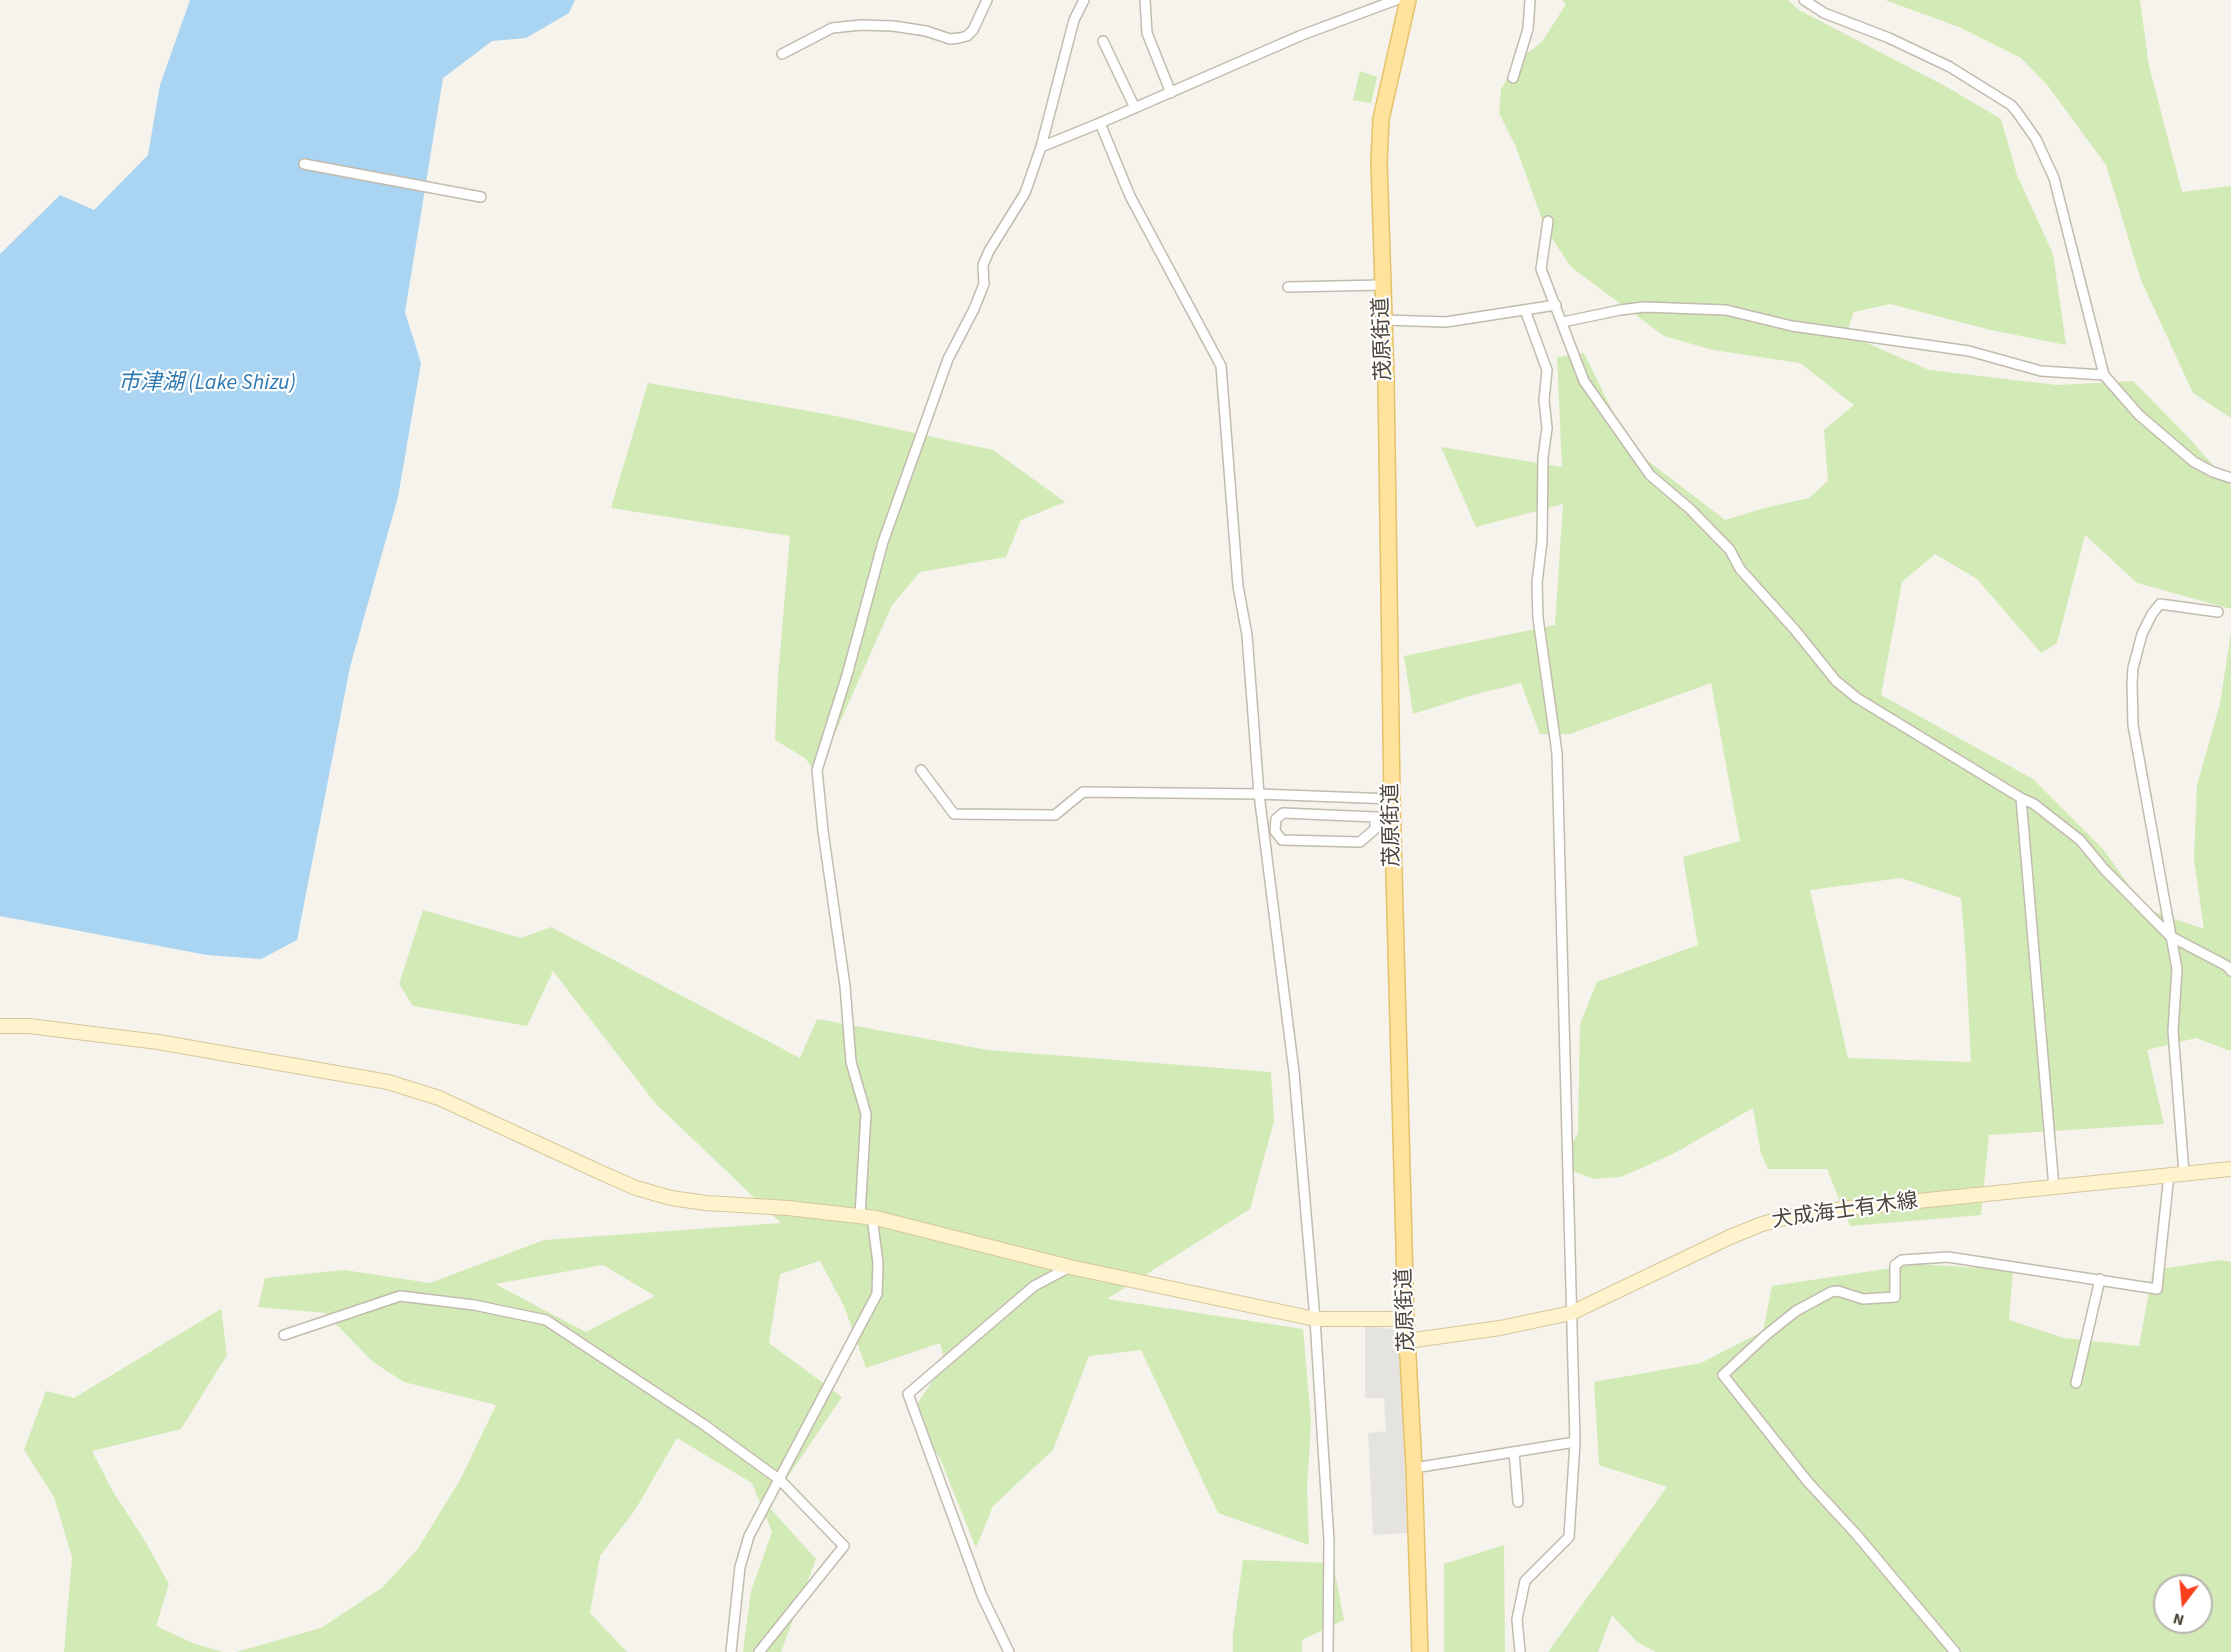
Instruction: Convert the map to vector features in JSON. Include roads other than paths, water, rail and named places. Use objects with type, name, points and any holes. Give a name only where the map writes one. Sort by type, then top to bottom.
[{"type":"main road","name":"茂原街道","points":[[1408,0],[1381,119],[1379,162],[1384,320],[1392,818],[1407,1341],[1420,1652]]},
{"type":"street","points":[[782,54],[832,28],[861,25],[893,26],[926,31],[950,39],[967,36],[973,30],[987,0]]},
{"type":"street","points":[[731,1652],[740,1567],[749,1536],[877,1294],[878,1263],[866,1216],[866,1114],[851,1062],[845,986],[820,810],[817,770],[847,675],[883,542],[944,370],[984,284],[983,265],[989,251],[1025,193],[1041,147],[1074,20],[1084,0]]},
{"type":"street","points":[[1145,0],[1147,33],[1171,93]]},
{"type":"street","points":[[1041,147],[1302,35],[1396,0]]},
{"type":"street","points":[[1513,78],[1528,29],[1530,0]]},
{"type":"street","points":[[1804,0],[1824,14],[1889,38],[1950,67],[2011,105],[2036,139],[2054,178],[2104,375],[2139,415],[2194,462],[2231,478]]},
{"type":"street","points":[[1103,41],[1136,108]]},
{"type":"street","points":[[1101,123],[1130,196],[1221,366],[1238,586],[1247,635],[1259,794],[1294,1072],[1315,1319],[1329,1541],[1328,1652]]},
{"type":"street","points":[[304,164],[481,197]]},
{"type":"street","points":[[1548,221],[1541,269],[1584,381],[1650,475],[1690,509],[1730,550],[1740,569],[1795,630],[1836,681],[1857,698],[2020,798],[2034,804],[2080,840],[2104,869],[2170,936],[2227,966],[2231,971]]},
{"type":"street","points":[[1288,287],[1382,285]]},
{"type":"street","points":[[1384,320],[1446,322],[1556,305]]},
{"type":"street","points":[[1563,322],[1644,307],[1726,310],[1792,326],[1969,351],[2041,371],[2104,375]]},
{"type":"street","points":[[1520,1652],[1517,1619],[1525,1581],[1569,1537],[1575,1442],[1557,753],[1538,618],[1537,594],[1542,541],[1543,457],[1547,428],[1544,400],[1546,370],[1525,310]]},
{"type":"street","points":[[2184,1173],[2173,1031],[2177,969],[2133,725],[2133,668],[2142,634],[2160,604],[2218,612]]},
{"type":"street","points":[[921,770],[954,814],[1054,814],[1083,792],[1259,794],[1392,799]]},
{"type":"street","points":[[2020,798],[2054,1188]]},
{"type":"street","points":[[1375,817],[1375,829],[1360,842],[1282,840],[1275,831],[1276,819],[1283,813],[1375,817],[1392,818]]},
{"type":"street","points":[[0,1026],[28,1026],[158,1042],[388,1082],[439,1098],[636,1188],[670,1198],[866,1216],[1070,1267],[1315,1319],[1407,1319]]},
{"type":"street","name":"犬成海士有木線","points":[[1407,1341],[1500,1328],[1571,1313],[1762,1224],[1788,1217],[1849,1208],[2231,1169]]},
{"type":"street","points":[[1955,1652],[1857,1534],[1808,1482],[1723,1375],[1796,1311],[1831,1292],[1838,1291],[1863,1299],[1895,1297],[1895,1265],[1902,1260],[1948,1257],[2157,1289],[2169,1174]]},
{"type":"street","points":[[1009,1652],[982,1596],[908,1394],[1034,1286],[1070,1267]]},
{"type":"street","points":[[2076,1383],[2100,1280]]},
{"type":"street","points":[[284,1335],[400,1296],[474,1305],[546,1320],[703,1424],[780,1480],[844,1546],[759,1652]]},
{"type":"street","points":[[1414,1468],[1575,1442]]},
{"type":"street","points":[[1514,1452],[1518,1502]]},
{"type":"water","name":"市津湖 (Lake Shizu)","points":[[190,0],[575,0],[569,13],[526,38],[492,41],[443,78],[405,312],[421,363],[398,497],[350,667],[297,940],[261,959],[207,955],[0,916],[0,254],[60,195],[94,210],[148,155],[160,85]]}]
